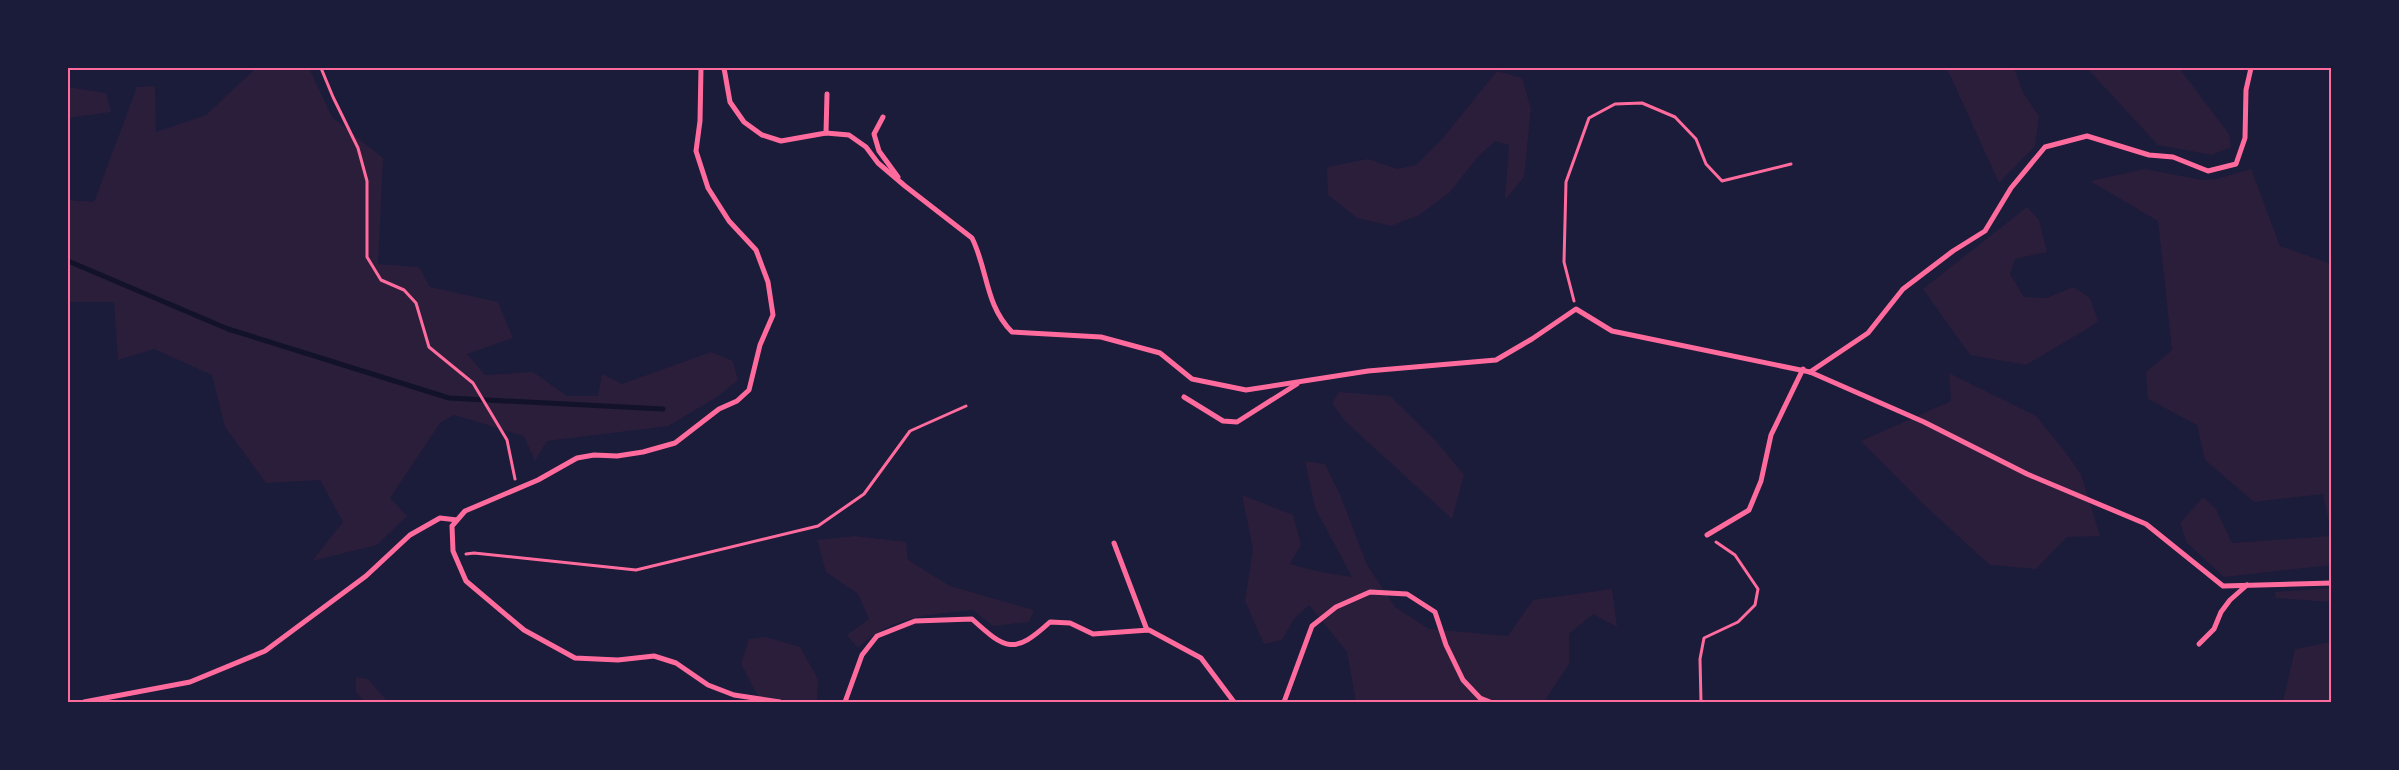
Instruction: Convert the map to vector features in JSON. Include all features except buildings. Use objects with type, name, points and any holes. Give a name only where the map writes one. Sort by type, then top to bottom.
[{"type":"street","points":[[701,68],[700,121],[696,151],[708,188],[729,221],[756,250],[768,282],[773,315],[760,345],[749,390],[737,401],[719,409],[675,443],[643,452],[618,456],[594,455],[577,458],[538,480],[465,511],[452,526],[453,551],[466,581],[524,630],[576,658],[618,660],[654,656],[676,662],[708,685],[734,695],[780,702]]},
{"type":"street","points":[[724,68],[730,102],[744,122],[762,135],[781,141],[826,133],[849,135],[866,147],[878,163],[905,186],[972,238],[977,248],[992,302],[1001,321],[1012,332],[1101,337],[1160,353],[1192,378],[1246,390],[1368,371],[1496,360],[1532,339],[1576,309],[1612,331],[1803,369],[1924,422],[2027,474],[2146,524],[2224,586],[2332,583]]},
{"type":"street","points":[[1810,372],[1868,332],[1903,289],[1953,251],[1985,231],[2011,188],[2045,147],[2087,136],[2149,155],[2173,157],[2208,171],[2236,164],[2245,138],[2246,90],[2251,68]]},
{"type":"street","points":[[826,133],[827,94]]},
{"type":"street","points":[[883,117],[874,134],[879,151],[905,186]]},
{"type":"street","points":[[1707,536],[1749,510],[1760,481],[1771,435],[1803,369]]},
{"type":"street","points":[[1184,397],[1223,421],[1237,422],[1299,382]]},
{"type":"street","points":[[84,702],[190,682],[265,650],[366,576],[410,534],[440,518],[456,520]]},
{"type":"street","points":[[1114,544],[1146,630]]},
{"type":"street","points":[[2199,644],[2214,629],[2221,612],[2230,600],[2247,585]]},
{"type":"street","points":[[1284,702],[1312,626],[1336,607],[1370,592],[1407,594],[1435,612],[1446,645],[1463,680],[1480,698],[1490,702]]},
{"type":"street","points":[[845,702],[862,655],[877,636],[915,622],[972,619],[993,638],[1012,646],[1030,641],[1050,622],[1070,623],[1093,634],[1146,630],[1201,658],[1234,702]]},
{"type":"path","points":[[321,68],[358,148],[367,181],[367,257],[381,280],[404,290],[416,303],[430,346],[473,383],[507,440],[517,489]]},
{"type":"path","points":[[1576,309],[1564,262],[1566,182],[1589,118],[1615,104],[1642,103],[1675,117],[1696,139],[1706,164],[1722,181],[1791,164]]},
{"type":"path","points":[[465,562],[466,554],[474,553],[636,570],[818,526],[864,494],[910,431],[966,406]]},
{"type":"path","points":[[1701,702],[1700,658],[1704,638],[1738,622],[1755,605],[1758,589],[1735,555],[1707,536]]},
{"type":"shaded area","points":[[256,68],[309,68],[332,117],[383,158],[378,264],[419,267],[430,287],[498,302],[513,338],[467,354],[485,375],[533,372],[567,396],[598,396],[602,374],[622,384],[711,352],[733,361],[738,380],[717,397],[668,426],[547,441],[535,461],[524,436],[454,415],[440,423],[390,498],[407,516],[377,545],[312,561],[343,522],[320,480],[266,483],[225,427],[212,375],[154,349],[118,360],[114,302],[68,302],[68,200],[94,202],[137,87],[155,86],[156,132],[206,115]]},
{"type":"shaded area","points":[[1945,68],[2014,68],[2023,93],[2039,116],[2035,146],[1999,183],[1950,75]]},
{"type":"shaded area","points":[[2087,68],[2179,68],[2229,134],[2231,147],[2212,155],[2158,145]]},
{"type":"shaded area","points":[[1497,71],[1522,78],[1531,109],[1524,177],[1505,200],[1509,145],[1495,141],[1477,158],[1449,193],[1419,215],[1391,226],[1357,218],[1328,195],[1327,167],[1368,159],[1397,169],[1416,165],[1442,139]]},
{"type":"shaded area","points":[[68,87],[106,93],[111,112],[68,118]]},
{"type":"shaded area","points":[[2145,169],[2202,180],[2217,179],[2251,169],[2280,246],[2331,264],[2331,532],[2323,494],[2254,502],[2205,460],[2197,425],[2148,399],[2146,372],[2172,350],[2158,221],[2090,181]]},
{"type":"shaded area","points":[[2027,207],[2039,220],[2047,252],[2015,259],[2010,274],[2024,297],[2047,298],[2073,287],[2090,298],[2098,320],[2095,324],[2026,365],[1970,355],[1923,289]]},
{"type":"shaded area","points":[[1949,373],[2036,416],[2081,474],[2100,536],[2067,537],[2036,569],[1990,565],[1923,504],[1861,441],[1951,401]]},
{"type":"shaded area","points":[[1339,392],[1390,396],[1436,441],[1464,475],[1452,519],[1344,420],[1332,403]]},
{"type":"shaded area","points":[[1305,461],[1325,464],[1341,497],[1367,565],[1395,607],[1429,629],[1508,636],[1533,600],[1612,589],[1617,627],[1593,614],[1569,634],[1569,664],[1544,702],[1389,702],[1389,700],[1356,702],[1347,652],[1309,605],[1294,619],[1282,640],[1264,644],[1245,601],[1253,549],[1242,495],[1293,515],[1301,545],[1290,564],[1352,577],[1315,508]]},
{"type":"shaded area","points":[[2203,497],[2216,509],[2232,543],[2331,536],[2331,565],[2224,577],[2187,543],[2180,523]]},
{"type":"shaded area","points":[[855,536],[906,542],[908,560],[950,586],[1034,610],[1029,622],[993,626],[973,610],[912,618],[884,629],[858,648],[847,635],[869,619],[858,594],[826,572],[817,540]]},
{"type":"shaded area","points":[[2331,588],[2331,602],[2276,598],[2275,592]]},
{"type":"shaded area","points":[[766,637],[800,647],[818,679],[817,702],[761,702],[741,664],[749,639]]},
{"type":"shaded area","points":[[2331,642],[2331,702],[2283,702],[2295,649]]},
{"type":"shaded area","points":[[356,677],[368,679],[388,702],[364,702],[356,692]]},
{"type":"waterway","points":[[68,261],[228,329],[449,398],[663,409]]}]
